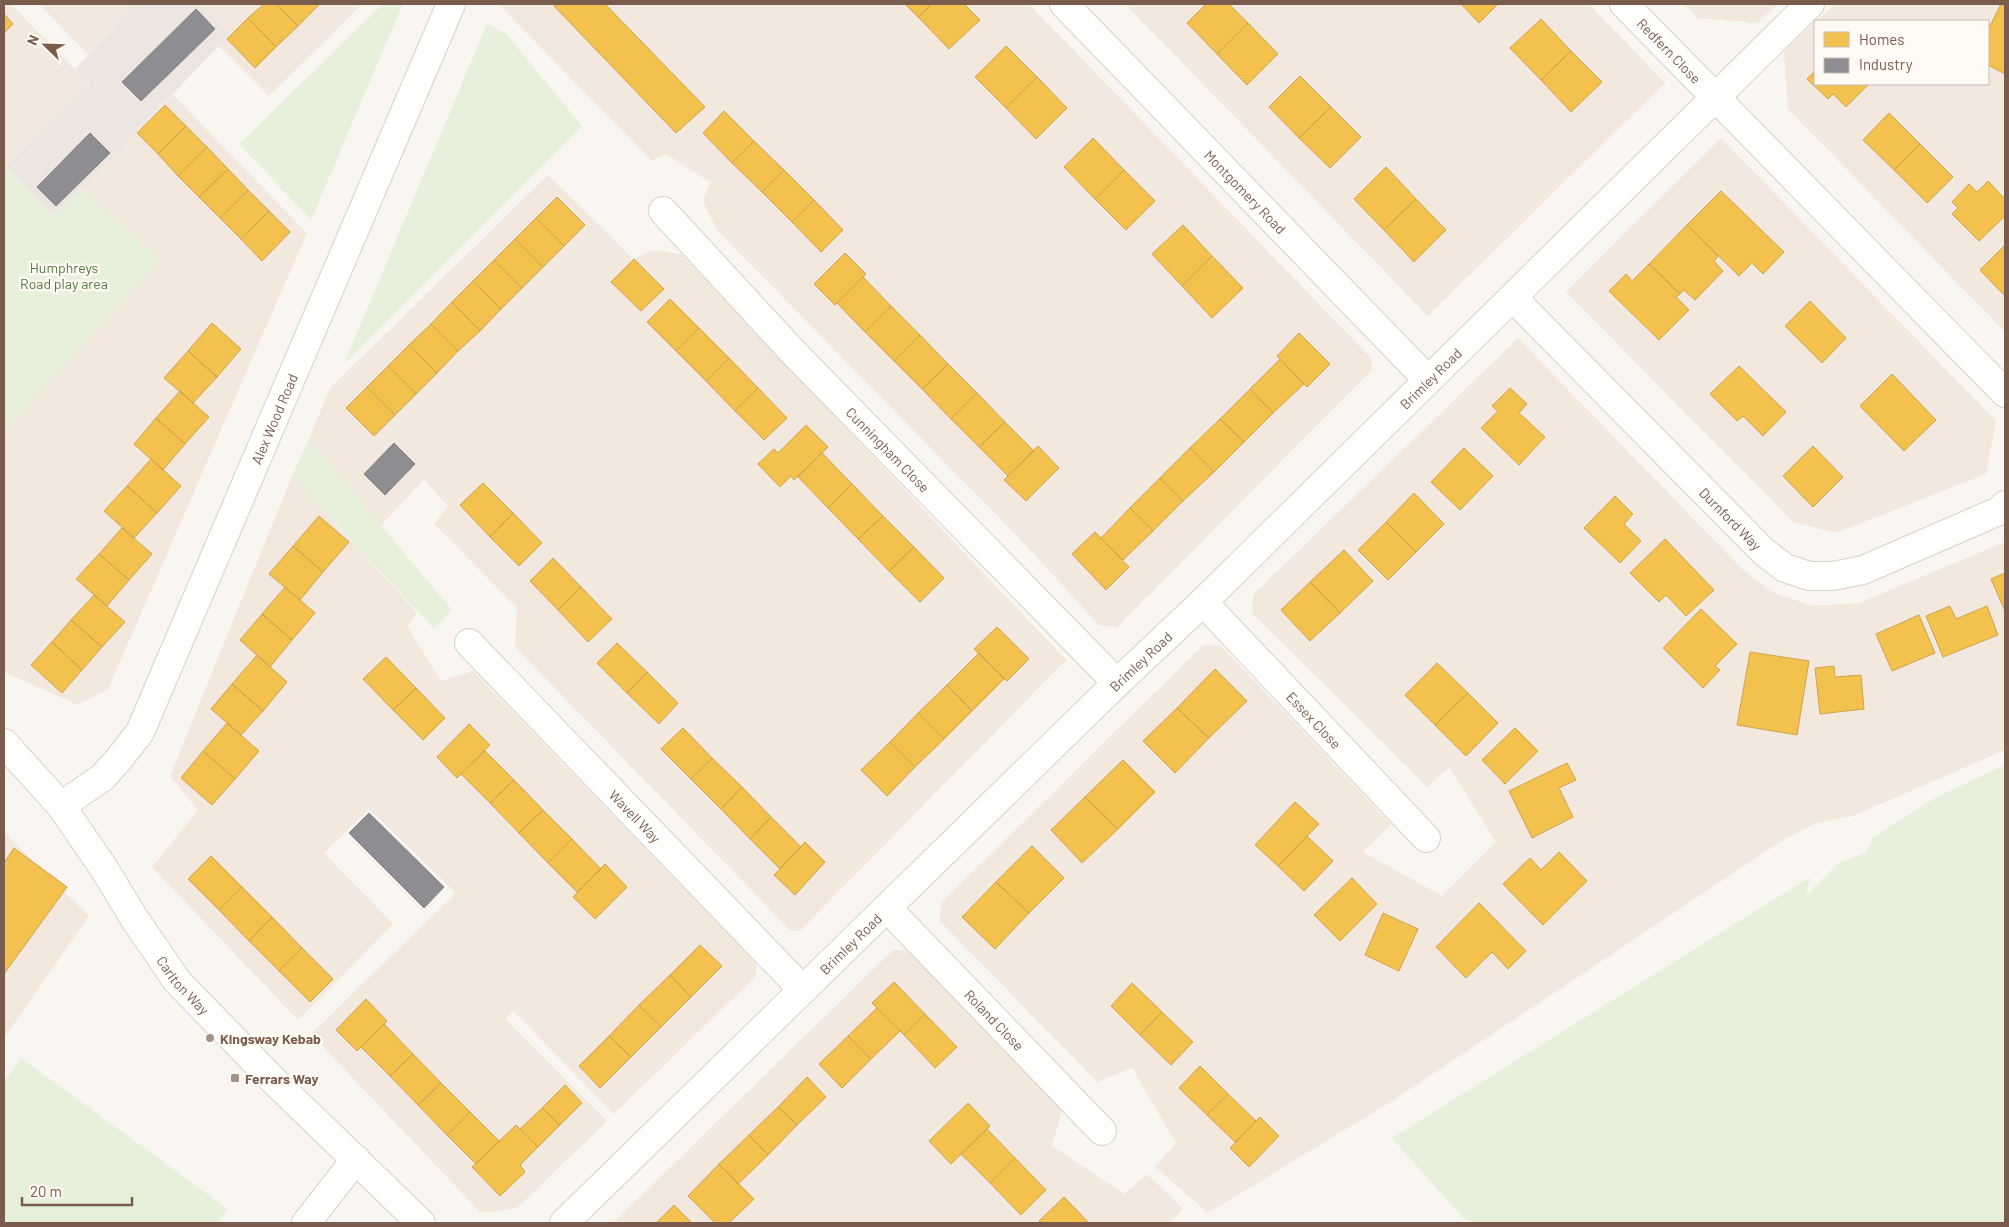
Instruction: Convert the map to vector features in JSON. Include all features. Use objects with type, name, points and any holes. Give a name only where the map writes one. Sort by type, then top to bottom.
[{"type":"street","name":"Alex Wood Road","points":[[61,806],[102,777],[140,732],[451,4]]},
{"type":"street","name":"Montgomery Road","points":[[1064,4],[1427,379]]},
{"type":"street","name":"Redfern Close","points":[[1624,4],[1715,97]]},
{"type":"street","name":"Brimley Road","points":[[564,1223],[1202,602],[1427,379],[1513,298],[1810,4]]},
{"type":"street","points":[[1715,97],[2005,393]]},
{"type":"street","name":"Cunningham Close","points":[[663,211],[793,352],[1117,683]]},
{"type":"street","name":"Durnford Way","points":[[1513,298],[1764,552],[1785,568],[1809,576],[1833,576],[1863,570],[1999,512],[2005,505]]},
{"type":"street","name":"Essex Close","points":[[1202,602],[1426,838]]},
{"type":"street","name":"Wavell Way","points":[[469,643],[803,990]]},
{"type":"street","name":"Carlton Way","points":[[4,744],[61,806],[104,867],[134,918],[177,981],[276,1083],[421,1223]]},
{"type":"street","name":"Roland Close","points":[[887,908],[1102,1131]]},
{"type":"street","points":[[306,1223],[356,1159]]},
{"type":"shaded area","points":[[4,4],[11,4],[90,85],[4,168]]},
{"type":"shaded area","points":[[39,4],[136,4],[88,54]]},
{"type":"shaded area","points":[[136,4],[199,4],[230,34],[82,189],[52,215],[6,166],[90,85],[75,69]]},
{"type":"shaded area","points":[[199,4],[362,4],[269,96],[218,45],[230,34]]},
{"type":"shaded area","points":[[498,4],[1029,4],[1371,358],[1372,370],[1117,627],[1099,625],[1019,538],[717,230],[703,202],[710,182],[666,154],[652,161]]},
{"type":"shaded area","points":[[1125,4],[1589,4],[1665,83],[1428,316]]},
{"type":"shaded area","points":[[1684,4],[1778,4],[1757,23],[1698,18]]},
{"type":"shaded area","points":[[1836,4],[2005,4],[2005,332],[1788,109],[1784,51],[1814,23],[1814,85],[1989,85],[1989,20],[1817,20]]},
{"type":"shaded area","points":[[173,95],[307,233],[108,689],[78,705],[4,672],[4,425],[7,428],[159,259],[82,189]]},
{"type":"shaded area","points":[[1721,138],[1996,421],[1986,474],[1836,533],[1793,522],[1566,292]]},
{"type":"shaded area","points":[[548,175],[633,259],[652,250],[681,254],[1066,660],[801,930],[791,931],[515,647],[517,608],[434,524],[448,506],[424,480],[380,526],[309,439],[330,388]]},
{"type":"shaded area","points":[[1518,338],[1742,569],[1772,592],[1813,606],[1859,603],[2005,542],[2005,750],[1853,816],[1816,823],[1780,842],[1389,1103],[1208,1213],[1155,1167],[1176,1143],[1132,1068],[1097,1082],[939,920],[942,902],[1202,646],[1220,645],[1391,824],[1363,852],[1442,896],[1496,842],[1449,767],[1427,787],[1252,613],[1253,595]]},
{"type":"shaded area","points":[[292,476],[417,613],[407,626],[441,681],[473,671],[757,963],[755,977],[614,1114],[513,1011],[505,1019],[607,1121],[517,1208],[481,1213],[311,1034],[456,893],[369,809],[324,853],[393,924],[298,1020],[152,867],[198,810],[170,776]]},
{"type":"shaded area","points":[[4,832],[89,916],[4,1038]]},
{"type":"shaded area","points":[[893,950],[910,950],[1063,1108],[1052,1146],[1124,1194],[1147,1174],[1183,1209],[1169,1223],[613,1223]]},
{"type":"green space","points":[[383,4],[403,4],[311,220],[239,144]]},
{"type":"green space","points":[[487,24],[506,34],[582,126],[344,364]]},
{"type":"green space","name":"Humphreys Road play area","points":[[6,166],[52,215],[82,189],[160,259],[7,428],[4,425],[4,168]]},
{"type":"green space","points":[[309,439],[452,610],[434,629],[292,476]]},
{"type":"green space","points":[[2005,765],[2005,1223],[1473,1223],[1463,1218],[1392,1138],[1810,877],[1806,896],[1838,863],[1866,853],[1873,837],[1935,798]]},
{"type":"green space","points":[[21,1058],[228,1209],[217,1223],[4,1223],[4,1082]]},
{"type":"building: Homes","points":[[264,4],[276,4],[298,26],[276,47],[248,18]]},
{"type":"building: Homes","points":[[276,4],[317,4],[319,5],[298,26]]},
{"type":"building: Homes","points":[[556,4],[605,4],[705,107],[676,133],[554,6]]},
{"type":"building: Homes","points":[[905,4],[932,4],[918,17]]},
{"type":"building: Homes","points":[[932,4],[964,4],[980,20],[949,49],[918,17]]},
{"type":"building: Homes","points":[[1206,4],[1229,4],[1248,23],[1217,54],[1187,23]]},
{"type":"building: Homes","points":[[1461,4],[1498,4],[1479,23]]},
{"type":"building: Homes","points":[[2001,4],[2005,4],[2005,74],[1989,66],[1989,28]]},
{"type":"building: Homes","points":[[4,14],[13,24],[4,33]]},
{"type":"building: Homes","points":[[248,18],[276,47],[255,68],[227,39]]},
{"type":"building: Homes","points":[[1541,19],[1571,51],[1541,80],[1510,48]]},
{"type":"building: Homes","points":[[1248,23],[1278,54],[1247,85],[1217,54]]},
{"type":"building: Homes","points":[[1006,46],[1037,77],[1006,108],[975,77]]},
{"type":"building: Homes","points":[[1571,51],[1602,82],[1571,112],[1541,80]]},
{"type":"building: Homes","points":[[1814,72],[1814,85],[1868,85],[1846,107],[1833,94],[1828,99],[1807,79]]},
{"type":"building: Homes","points":[[1300,76],[1331,107],[1299,138],[1269,107]]},
{"type":"building: Homes","points":[[1037,77],[1067,108],[1036,139],[1006,108]]},
{"type":"building: Homes","points":[[165,105],[186,126],[158,154],[137,133]]},
{"type":"building: Homes","points":[[1331,107],[1361,137],[1330,168],[1299,138]]},
{"type":"building: Homes","points":[[724,111],[754,141],[732,163],[703,133]]},
{"type":"building: Homes","points":[[1889,113],[1920,144],[1894,170],[1863,140]]},
{"type":"building: Homes","points":[[186,126],[207,147],[178,176],[158,154]]},
{"type":"building: Homes","points":[[1093,138],[1124,170],[1095,199],[1064,167]]},
{"type":"building: Homes","points":[[754,141],[784,170],[762,192],[732,163]]},
{"type":"building: Homes","points":[[1920,144],[1953,177],[1927,203],[1894,170]]},
{"type":"building: Homes","points":[[207,147],[228,169],[199,197],[178,176]]},
{"type":"building: Homes","points":[[1386,167],[1416,199],[1384,230],[1354,199]]},
{"type":"building: Homes","points":[[228,169],[248,190],[220,218],[199,197]]},
{"type":"building: Homes","points":[[784,170],[814,200],[792,222],[762,192]]},
{"type":"building: Homes","points":[[1124,170],[1155,201],[1126,230],[1095,199]]},
{"type":"building: Homes","points":[[1988,181],[2005,199],[2005,216],[1979,241],[1952,214],[1958,208],[1952,202],[1969,184],[1977,192]]},
{"type":"building: Homes","points":[[248,190],[269,211],[241,239],[220,218]]},
{"type":"building: Homes","points":[[1721,191],[1784,252],[1763,274],[1752,263],[1739,276],[1687,225]]},
{"type":"building: Homes","points":[[557,197],[585,225],[564,246],[536,218]]},
{"type":"building: Homes","points":[[1416,199],[1446,230],[1414,262],[1384,230]]},
{"type":"building: Homes","points":[[814,200],[843,230],[821,252],[792,222]]},
{"type":"building: Homes","points":[[269,211],[290,232],[262,261],[241,239]]},
{"type":"building: Homes","points":[[536,218],[564,246],[543,267],[515,239]]},
{"type":"building: Homes","points":[[1183,225],[1212,256],[1182,286],[1152,254]]},
{"type":"building: Homes","points":[[1687,225],[1718,256],[1714,261],[1723,271],[1695,300],[1684,290],[1680,294],[1649,264]]},
{"type":"building: Homes","points":[[515,239],[543,267],[522,288],[494,260]]},
{"type":"building: Homes","points":[[2005,245],[2005,296],[1980,270]]},
{"type":"building: Homes","points":[[845,253],[866,274],[835,305],[814,284]]},
{"type":"building: Homes","points":[[1212,256],[1243,288],[1212,318],[1182,286]]},
{"type":"building: Homes","points":[[634,259],[664,289],[641,311],[611,282]]},
{"type":"building: Homes","points":[[494,260],[522,288],[501,309],[473,281]]},
{"type":"building: Homes","points":[[1649,264],[1680,294],[1676,297],[1689,310],[1659,340],[1609,291],[1626,274],[1632,281]]},
{"type":"building: Homes","points":[[863,277],[891,306],[865,332],[837,303]]},
{"type":"building: Homes","points":[[473,281],[501,309],[480,331],[452,302]]},
{"type":"building: Homes","points":[[670,299],[699,328],[676,351],[647,322]]},
{"type":"building: Homes","points":[[1810,301],[1846,338],[1822,363],[1785,326]]},
{"type":"building: Homes","points":[[452,302],[480,331],[458,351],[431,324]]},
{"type":"building: Homes","points":[[891,306],[920,335],[894,361],[865,332]]},
{"type":"building: Homes","points":[[212,323],[241,349],[217,377],[188,351]]},
{"type":"building: Homes","points":[[431,324],[458,351],[437,373],[409,345]]},
{"type":"building: Homes","points":[[699,328],[729,358],[706,381],[676,351]]},
{"type":"building: Homes","points":[[1299,333],[1330,364],[1307,387],[1277,356]]},
{"type":"building: Homes","points":[[920,335],[948,364],[922,389],[894,361]]},
{"type":"building: Homes","points":[[409,345],[437,373],[416,394],[388,366]]},
{"type":"building: Homes","points":[[188,351],[217,377],[193,403],[164,378]]},
{"type":"building: Homes","points":[[729,358],[758,388],[735,411],[706,381]]},
{"type":"building: Homes","points":[[1280,359],[1304,384],[1273,413],[1250,389]]},
{"type":"building: Homes","points":[[948,364],[977,393],[951,419],[922,389]]},
{"type":"building: Homes","points":[[388,366],[416,394],[395,415],[367,387]]},
{"type":"building: Homes","points":[[1739,366],[1786,412],[1763,436],[1743,416],[1737,421],[1710,394]]},
{"type":"building: Homes","points":[[1892,374],[1936,420],[1904,451],[1860,406]]},
{"type":"building: Homes","points":[[367,387],[395,415],[374,436],[346,408]]},
{"type":"building: Homes","points":[[758,388],[787,418],[764,440],[735,411]]},
{"type":"building: Homes","points":[[1510,388],[1527,404],[1519,413],[1545,437],[1519,465],[1481,428],[1498,411],[1492,406]]},
{"type":"building: Homes","points":[[1250,389],[1273,413],[1244,442],[1220,419]]},
{"type":"building: Homes","points":[[180,391],[209,417],[185,444],[156,418]]},
{"type":"building: Homes","points":[[977,393],[1005,422],[979,447],[951,419]]},
{"type":"building: Homes","points":[[156,418],[185,444],[163,470],[134,444]]},
{"type":"building: Homes","points":[[1220,419],[1244,442],[1214,472],[1190,448]]},
{"type":"building: Homes","points":[[1005,422],[1034,451],[1008,476],[979,447]]},
{"type":"building: Homes","points":[[806,425],[828,447],[794,480],[791,476],[780,487],[758,464],[774,449],[778,453]]},
{"type":"building: Homes","points":[[1038,446],[1059,468],[1026,501],[1004,480]]},
{"type":"building: Homes","points":[[1813,446],[1843,477],[1813,507],[1783,476]]},
{"type":"building: Homes","points":[[1190,448],[1214,472],[1183,501],[1160,478]]},
{"type":"building: Homes","points":[[1464,448],[1493,476],[1460,510],[1431,482]]},
{"type":"building: Homes","points":[[822,453],[852,484],[828,508],[798,477]]},
{"type":"building: Homes","points":[[151,459],[181,486],[157,513],[127,486]]},
{"type":"building: Homes","points":[[1160,478],[1183,501],[1153,531],[1130,508]]},
{"type":"building: Homes","points":[[483,483],[513,513],[490,537],[460,505]]},
{"type":"building: Homes","points":[[852,484],[883,516],[858,539],[828,508]]},
{"type":"building: Homes","points":[[127,486],[157,513],[134,538],[104,511]]},
{"type":"building: Homes","points":[[1414,493],[1444,524],[1416,552],[1386,522]]},
{"type":"building: Homes","points":[[1615,496],[1633,514],[1624,524],[1641,541],[1620,563],[1584,528]]},
{"type":"building: Homes","points":[[1130,508],[1153,531],[1123,560],[1101,538]]},
{"type":"building: Homes","points":[[513,513],[542,543],[519,566],[490,537]]},
{"type":"building: Homes","points":[[319,516],[349,542],[323,572],[293,546]]},
{"type":"building: Homes","points":[[883,516],[914,547],[889,571],[858,539]]},
{"type":"building: Homes","points":[[1386,522],[1416,552],[1388,580],[1358,550]]},
{"type":"building: Homes","points":[[122,528],[152,554],[129,580],[99,554]]},
{"type":"building: Homes","points":[[1095,532],[1129,567],[1106,590],[1072,554]]},
{"type":"building: Homes","points":[[1665,539],[1714,590],[1686,616],[1666,595],[1659,602],[1630,573]]},
{"type":"building: Homes","points":[[293,546],[323,572],[300,600],[269,574]]},
{"type":"building: Homes","points":[[914,547],[944,578],[920,602],[889,571]]},
{"type":"building: Homes","points":[[1344,550],[1373,581],[1340,613],[1310,582]]},
{"type":"building: Homes","points":[[99,554],[129,580],[107,606],[76,579]]},
{"type":"building: Homes","points":[[553,558],[581,587],[558,610],[530,581]]},
{"type":"building: Homes","points":[[2005,573],[2005,611],[1991,579]]},
{"type":"building: Homes","points":[[1310,582],[1340,613],[1310,641],[1281,610]]},
{"type":"building: Homes","points":[[285,587],[315,613],[292,640],[262,614]]},
{"type":"building: Homes","points":[[581,587],[612,619],[588,642],[558,610]]},
{"type":"building: Homes","points":[[94,595],[125,622],[102,647],[71,620]]},
{"type":"building: Homes","points":[[1950,606],[1956,619],[1987,606],[1998,635],[1943,657],[1926,616]]},
{"type":"building: Homes","points":[[1701,609],[1737,644],[1715,666],[1720,670],[1703,688],[1663,648]]},
{"type":"building: Homes","points":[[262,614],[292,640],[270,667],[240,640]]},
{"type":"building: Homes","points":[[1919,615],[1935,653],[1892,671],[1876,634]]},
{"type":"building: Homes","points":[[71,620],[102,647],[82,670],[52,642]]},
{"type":"building: Homes","points":[[997,627],[1029,659],[1007,681],[974,649]]},
{"type":"building: Homes","points":[[52,642],[82,670],[62,693],[31,665]]},
{"type":"building: Homes","points":[[617,643],[647,672],[627,693],[597,663]]},
{"type":"building: Homes","points":[[1750,652],[1809,661],[1797,735],[1737,725]]},
{"type":"building: Homes","points":[[979,653],[1004,679],[972,711],[947,685]]},
{"type":"building: Homes","points":[[257,655],[287,682],[263,711],[232,684]]},
{"type":"building: Homes","points":[[386,657],[416,688],[393,710],[363,679]]},
{"type":"building: Homes","points":[[1437,663],[1468,693],[1435,725],[1405,695]]},
{"type":"building: Homes","points":[[1834,666],[1835,677],[1861,675],[1864,709],[1820,714],[1815,668]]},
{"type":"building: Homes","points":[[1215,669],[1247,701],[1209,738],[1177,708]]},
{"type":"building: Homes","points":[[647,672],[678,703],[659,724],[627,693]]},
{"type":"building: Homes","points":[[232,684],[263,711],[241,735],[211,709]]},
{"type":"building: Homes","points":[[947,685],[972,711],[944,739],[918,713]]},
{"type":"building: Homes","points":[[416,688],[445,718],[423,740],[393,710]]},
{"type":"building: Homes","points":[[1468,693],[1498,723],[1466,756],[1435,725]]},
{"type":"building: Homes","points":[[1177,708],[1209,738],[1175,773],[1143,741]]},
{"type":"building: Homes","points":[[918,713],[944,739],[915,767],[890,742]]},
{"type":"building: Homes","points":[[227,723],[259,751],[235,779],[203,751]]},
{"type":"building: Homes","points":[[469,724],[490,745],[457,778],[437,757]]},
{"type":"building: Homes","points":[[683,728],[712,758],[691,779],[661,749]]},
{"type":"building: Homes","points":[[1515,728],[1538,751],[1505,784],[1482,760]]},
{"type":"building: Homes","points":[[890,742],[915,767],[887,796],[861,770]]},
{"type":"building: Homes","points":[[203,751],[235,779],[212,805],[181,778]]},
{"type":"building: Homes","points":[[485,751],[514,780],[490,803],[461,774]]},
{"type":"building: Homes","points":[[712,758],[742,787],[721,809],[691,779]]},
{"type":"building: Homes","points":[[1123,760],[1155,792],[1118,829],[1085,797]]},
{"type":"building: Homes","points":[[1567,763],[1576,780],[1559,788],[1573,817],[1532,838],[1509,791]]},
{"type":"building: Homes","points":[[514,780],[543,810],[519,833],[490,803]]},
{"type":"building: Homes","points":[[742,787],[771,817],[750,839],[721,809]]},
{"type":"building: Homes","points":[[1085,797],[1118,829],[1082,863],[1051,830]]},
{"type":"building: Homes","points":[[1295,802],[1319,824],[1278,866],[1255,845]]},
{"type":"building: Homes","points":[[543,810],[572,839],[548,863],[519,833]]},
{"type":"building: Homes","points":[[771,817],[801,847],[780,869],[750,839]]},
{"type":"building: Homes","points":[[1307,836],[1333,861],[1304,891],[1278,866]]},
{"type":"building: Homes","points":[[572,839],[601,869],[577,892],[548,863]]},
{"type":"building: Homes","points":[[805,842],[825,862],[795,895],[774,875]]},
{"type":"building: Homes","points":[[1032,846],[1064,878],[1029,913],[996,882]]},
{"type":"building: Homes","points":[[14,848],[67,887],[4,974],[4,863]]},
{"type":"building: Homes","points":[[1559,852],[1587,881],[1543,925],[1503,884],[1530,858],[1541,870]]},
{"type":"building: Homes","points":[[211,856],[242,887],[219,910],[188,879]]},
{"type":"building: Homes","points":[[605,864],[627,887],[595,919],[573,897]]},
{"type":"building: Homes","points":[[1352,878],[1377,904],[1340,941],[1314,915]]},
{"type":"building: Homes","points":[[996,882],[1029,913],[995,949],[962,917]]},
{"type":"building: Homes","points":[[242,887],[272,917],[249,941],[219,910]]},
{"type":"building: Homes","points":[[1479,903],[1526,951],[1508,969],[1492,952],[1466,978],[1436,947]]},
{"type":"building: Homes","points":[[1383,913],[1418,929],[1399,971],[1365,955]]},
{"type":"building: Homes","points":[[272,917],[302,948],[279,971],[249,941]]},
{"type":"building: Homes","points":[[700,945],[722,966],[691,997],[670,975]]},
{"type":"building: Homes","points":[[302,948],[333,979],[310,1002],[279,971]]},
{"type":"building: Homes","points":[[670,975],[691,997],[661,1027],[639,1005]]},
{"type":"building: Homes","points":[[894,982],[925,1014],[904,1035],[872,1003]]},
{"type":"building: Homes","points":[[1132,983],[1162,1012],[1140,1035],[1111,1006]]},
{"type":"building: Homes","points":[[366,999],[387,1021],[357,1051],[336,1030]]},
{"type":"building: Homes","points":[[639,1005],[661,1027],[631,1057],[609,1036]]},
{"type":"building: Homes","points":[[877,1008],[900,1031],[871,1059],[848,1036]]},
{"type":"building: Homes","points":[[1162,1012],[1193,1042],[1171,1065],[1140,1035]]},
{"type":"building: Homes","points":[[925,1014],[957,1047],[935,1068],[904,1035]]},
{"type":"building: Homes","points":[[384,1024],[413,1054],[390,1076],[361,1047]]},
{"type":"building: Homes","points":[[609,1036],[631,1057],[600,1088],[579,1066]]},
{"type":"building: Homes","points":[[848,1036],[871,1059],[842,1088],[819,1064]]},
{"type":"building: Homes","points":[[413,1054],[441,1083],[418,1105],[390,1076]]},
{"type":"building: Homes","points":[[1200,1066],[1228,1094],[1207,1115],[1179,1088]]},
{"type":"building: Homes","points":[[807,1077],[826,1097],[797,1125],[778,1107]]},
{"type":"building: Homes","points":[[441,1083],[470,1112],[447,1135],[418,1105]]},
{"type":"building: Homes","points":[[565,1085],[582,1103],[560,1125],[542,1108]]},
{"type":"building: Homes","points":[[1228,1094],[1256,1121],[1235,1142],[1207,1115]]},
{"type":"building: Homes","points":[[968,1103],[990,1126],[951,1164],[929,1141]]},
{"type":"building: Homes","points":[[778,1107],[797,1125],[768,1155],[749,1135]]},
{"type":"building: Homes","points":[[542,1108],[560,1125],[538,1147],[520,1129]]},
{"type":"building: Homes","points":[[470,1112],[499,1141],[476,1164],[447,1135]]},
{"type":"building: Homes","points":[[1260,1117],[1279,1136],[1249,1167],[1230,1148]]},
{"type":"building: Homes","points":[[516,1125],[538,1147],[520,1165],[525,1172],[500,1196],[472,1167]]},
{"type":"building: Homes","points":[[987,1129],[1015,1158],[990,1183],[961,1154]]},
{"type":"building: Homes","points":[[749,1135],[768,1155],[738,1184],[719,1164]]},
{"type":"building: Homes","points":[[1015,1158],[1046,1190],[1021,1215],[990,1183]]},
{"type":"building: Homes","points":[[719,1164],[754,1199],[729,1223],[715,1223],[688,1196]]},
{"type":"building: Homes","points":[[1064,1197],[1089,1223],[1041,1223],[1039,1221]]},
{"type":"building: Homes","points":[[674,1205],[692,1223],[656,1223]]},
{"type":"building: Industry","points":[[196,9],[215,29],[141,101],[122,82]]},
{"type":"building: Industry","points":[[90,133],[110,153],[56,206],[37,187]]},
{"type":"building: Industry","points":[[394,443],[415,464],[385,495],[364,474]]},
{"type":"building: Industry","points":[[369,813],[444,887],[424,908],[349,833]]},
{"type":"place","name":"Kingsway Kebab","points":[[210,1038]]},
{"type":"place","name":"Ferrars Way","points":[[235,1078]]}]
